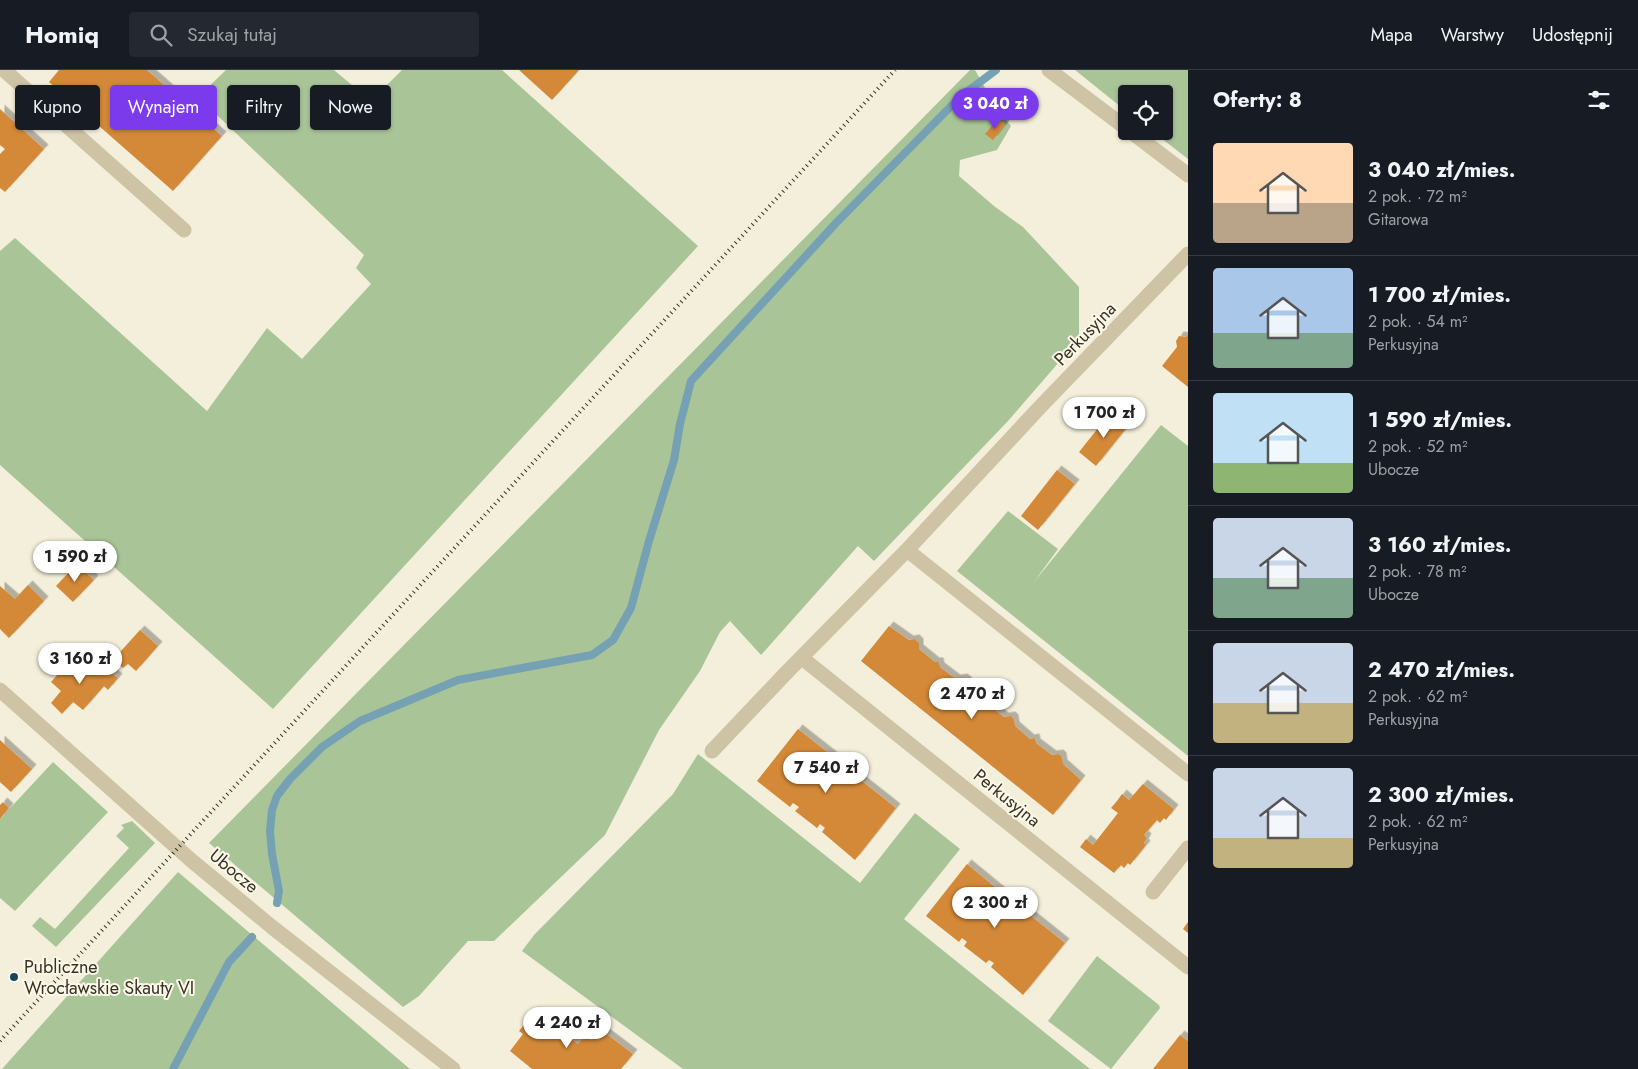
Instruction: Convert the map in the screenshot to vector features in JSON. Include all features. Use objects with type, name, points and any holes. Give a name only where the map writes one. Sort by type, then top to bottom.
[{"type":"street","points":[[4,70],[184,230]]},
{"type":"street","points":[[1049,70],[1118,122]]},
{"type":"street","points":[[1142,140],[1188,175]]},
{"type":"street","name":"Perkusyjna","points":[[712,751],[907,550],[1041,406],[1188,254]]},
{"type":"street","points":[[907,550],[1188,774]]},
{"type":"street","name":"Perkusyjna","points":[[802,658],[1188,967]]},
{"type":"street","name":"Ubocze","points":[[2,695],[192,861],[272,927],[453,1069]]},
{"type":"street","points":[[1153,892],[1188,848]]},
{"type":"green space","points":[[226,70],[334,70],[352,85],[310,85],[310,130],[391,130],[391,85],[387,85],[402,70],[502,70],[698,246],[273,709],[0,465],[0,251],[15,238],[207,411],[267,328],[302,359],[371,284],[356,268],[364,255],[233,130],[300,130],[300,85],[227,85],[227,125],[217,115],[217,85],[210,85]]},
{"type":"green space","points":[[970,70],[975,70],[997,109],[1011,126],[997,150],[960,160],[959,176],[994,206],[1023,227],[1079,287],[1079,339],[1008,421],[874,561],[858,546],[761,655],[730,621],[720,632],[700,671],[659,730],[605,835],[494,941],[468,941],[419,996],[403,1007],[209,843]]},
{"type":"green space","points":[[1075,70],[1188,70],[1188,159],[1164,140],[1173,140],[1173,85],[1118,85],[1118,105]]},
{"type":"green space","points":[[1161,425],[1188,446],[1188,756],[957,571],[1008,511],[1058,549],[1034,582]]},
{"type":"green space","points":[[698,754],[860,883],[915,813],[960,849],[904,919],[1090,1069],[683,1069],[522,951],[534,935],[673,794]]},
{"type":"green space","points":[[53,762],[108,812],[15,911],[0,898],[0,819]]},
{"type":"green space","points":[[132,821],[155,843],[56,947],[32,926],[40,917],[55,929],[129,848],[116,836],[124,828],[121,825]]},
{"type":"green space","points":[[178,872],[410,1069],[2,1069]]},
{"type":"green space","points":[[1097,956],[1159,1005],[1160,1008],[1111,1069],[1048,1021]]},
{"type":"building","points":[[59,70],[147,70],[164,85],[110,85],[110,130],[215,130],[222,136],[173,191],[100,127],[100,85],[52,85],[49,82]]},
{"type":"building","points":[[519,70],[579,70],[552,100]]},
{"type":"building","points":[[0,109],[15,123],[15,130],[23,130],[44,149],[5,192],[0,188],[0,154],[5,149],[0,145]]},
{"type":"building","points":[[998,119],[1005,125],[993,140],[985,134]]},
{"type":"building","points":[[1188,334],[1188,387],[1162,366],[1177,347],[1176,341],[1179,336],[1186,337]]},
{"type":"building","points":[[1111,412],[1128,426],[1096,466],[1079,452]]},
{"type":"building","points":[[1057,470],[1075,484],[1038,530],[1021,516]]},
{"type":"building","points":[[77,564],[94,580],[73,602],[56,586]]},
{"type":"building","points":[[28,585],[44,601],[9,638],[0,629],[0,586],[15,599]]},
{"type":"building","points":[[889,626],[909,640],[915,639],[919,643],[919,649],[935,662],[939,662],[940,667],[956,679],[963,678],[967,681],[967,688],[1004,717],[1011,716],[1014,719],[1015,726],[1030,739],[1035,738],[1036,743],[1052,755],[1059,754],[1062,757],[1063,764],[1081,780],[1053,815],[861,661]]},
{"type":"building","points":[[140,630],[158,646],[136,671],[128,664],[123,668],[113,660]]},
{"type":"building","points":[[73,657],[92,673],[99,663],[118,678],[108,690],[104,686],[83,710],[73,702],[62,714],[51,703],[61,691],[51,682]]},
{"type":"building","points":[[798,729],[840,762],[837,765],[856,780],[858,778],[896,808],[855,860],[822,832],[825,828],[820,824],[817,828],[795,811],[799,807],[793,803],[790,807],[757,781]]},
{"type":"building","points":[[0,740],[32,769],[11,792],[0,782]]},
{"type":"building","points":[[1143,784],[1174,809],[1166,820],[1164,818],[1160,823],[1157,820],[1144,835],[1147,838],[1144,843],[1146,845],[1130,865],[1128,863],[1124,868],[1121,865],[1114,873],[1080,847],[1086,839],[1093,845],[1118,813],[1111,808],[1122,794],[1129,800]]},
{"type":"building","points":[[3,802],[9,808],[0,819],[0,805]]},
{"type":"building","points":[[967,864],[1006,896],[1004,898],[1024,914],[1025,911],[1065,943],[1023,995],[991,967],[994,963],[989,960],[986,963],[964,946],[967,942],[962,938],[959,942],[926,916]]},
{"type":"building","points":[[1188,922],[1188,933],[1183,929]]},
{"type":"building","points":[[535,1011],[578,1044],[585,1035],[592,1040],[600,1029],[633,1054],[621,1069],[532,1069],[510,1051],[523,1034],[519,1031]]},
{"type":"building","points":[[1180,1035],[1188,1041],[1188,1069],[1153,1069]]},
{"type":"waterway","points":[[277,903],[279,891],[270,831],[272,810],[277,796],[290,779],[322,747],[360,721],[458,680],[592,655],[613,640],[631,608],[674,460],[680,424],[691,381],[836,223],[960,97],[996,70]]},
{"type":"waterway","points":[[173,1069],[229,962],[252,937]]},
{"type":"railway","points":[[0,1041],[895,70]]},
{"type":"place","name":"Publiczne Wrocławskie Skauty VI","points":[[14,977]]}]
